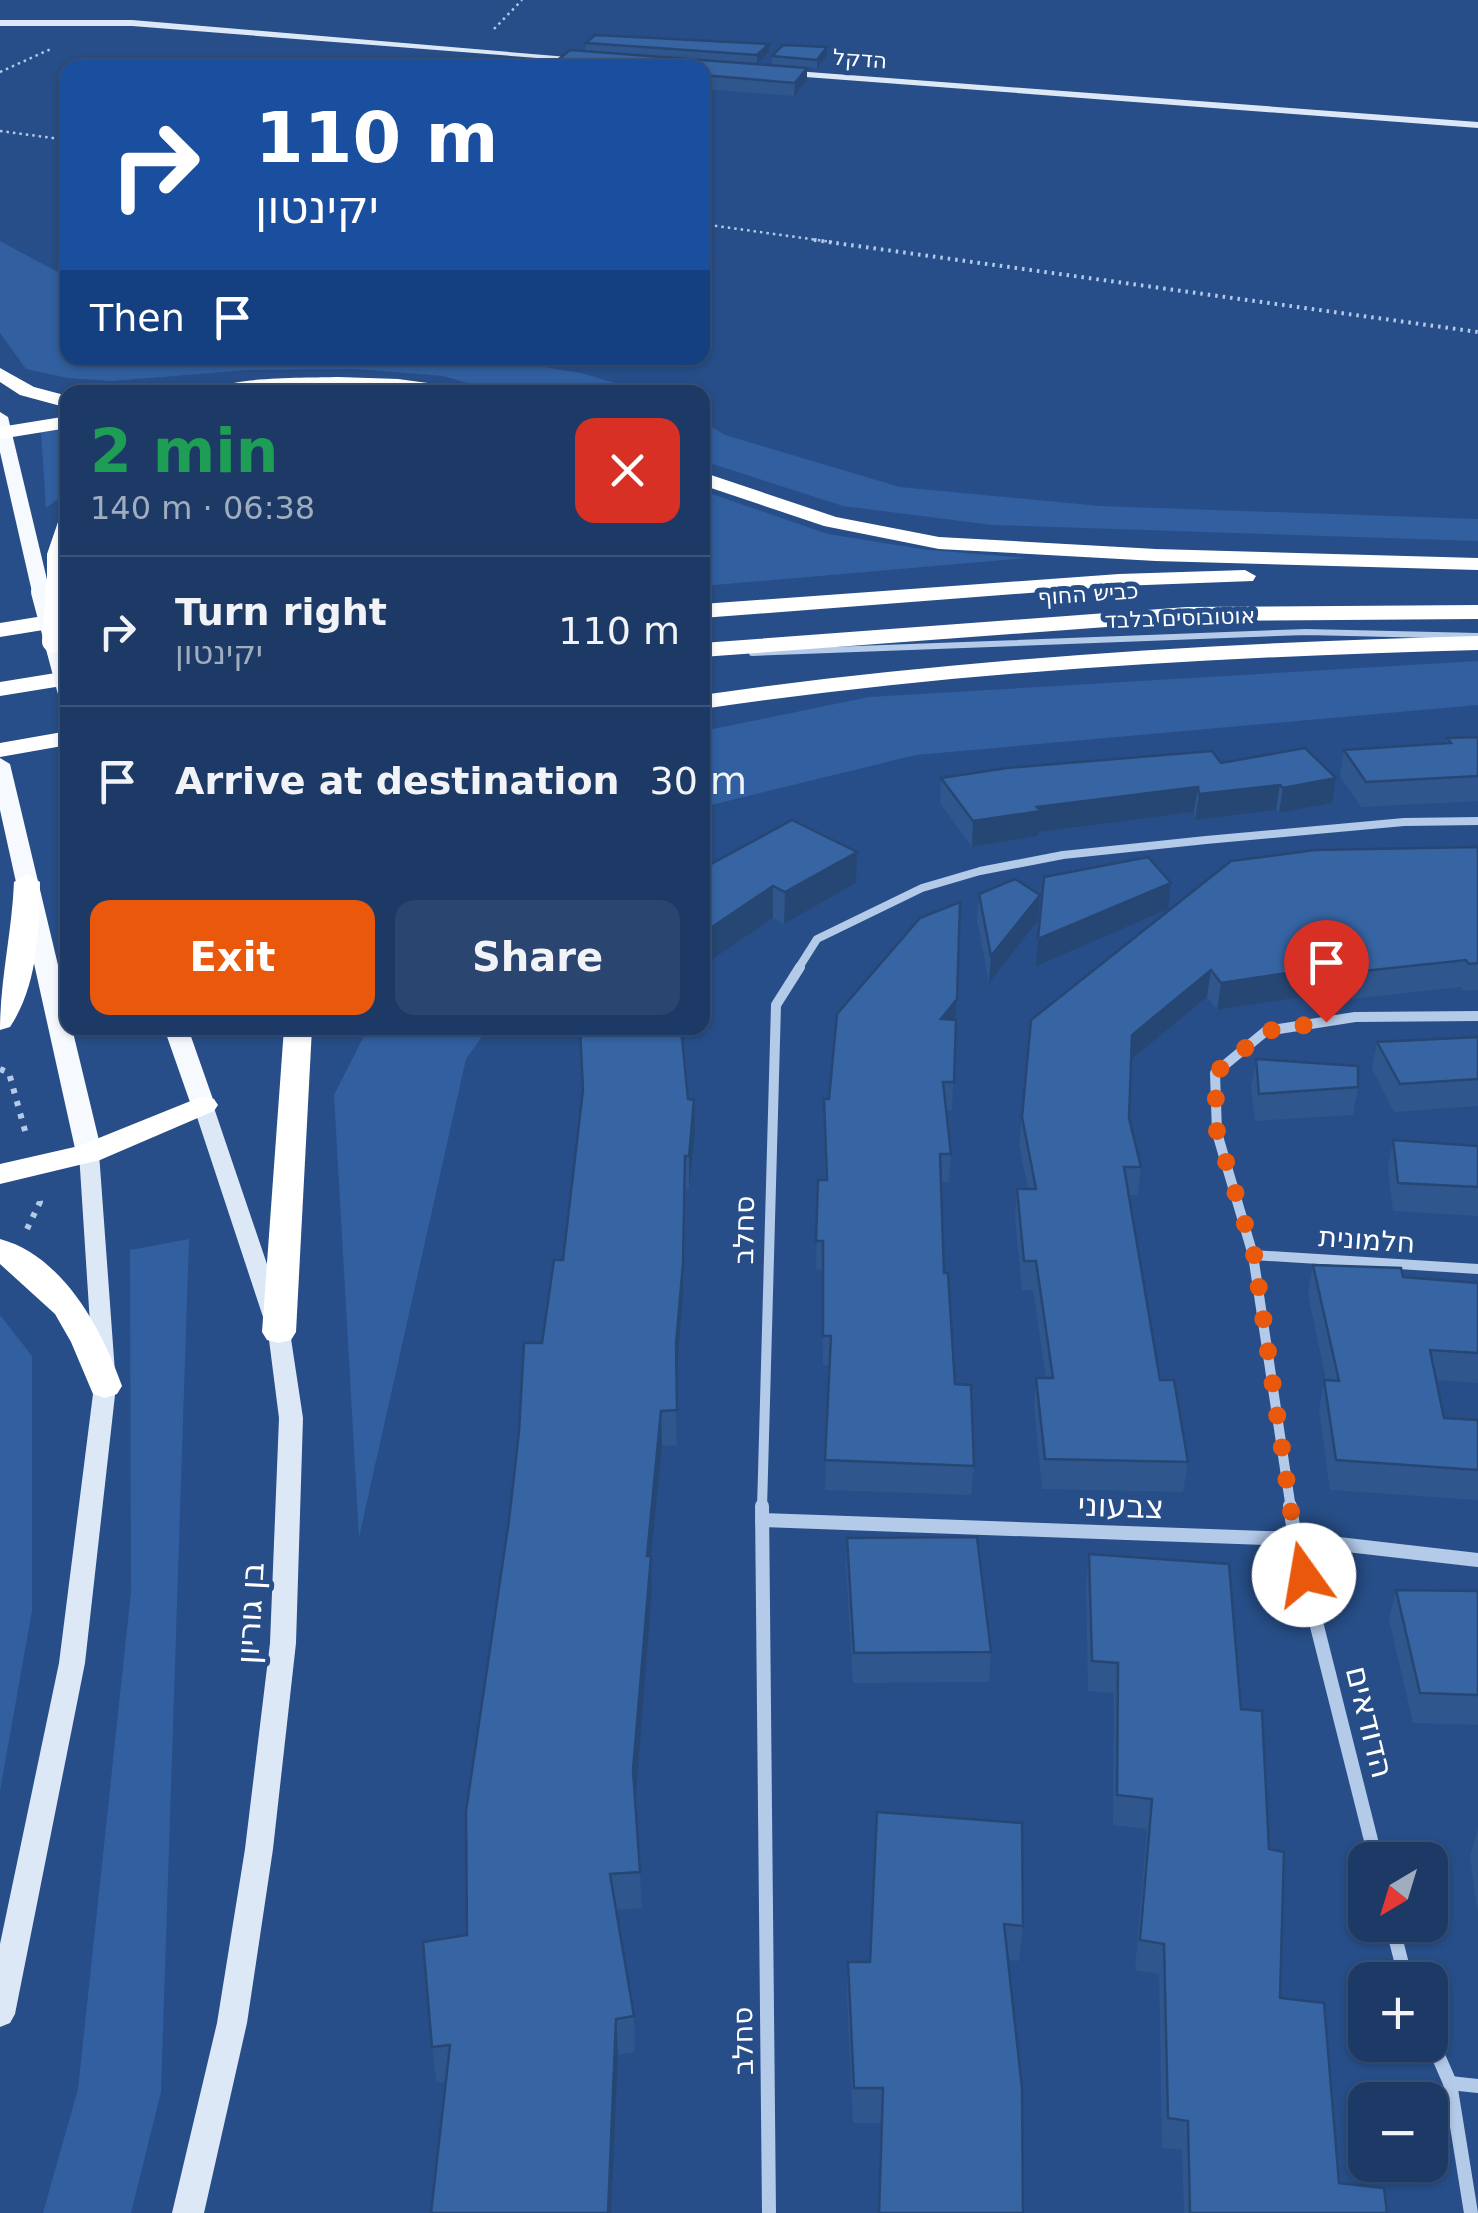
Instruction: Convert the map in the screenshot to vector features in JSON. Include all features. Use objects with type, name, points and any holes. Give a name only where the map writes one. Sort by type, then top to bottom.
[{"type":"highway","points":[[0,374],[26,390],[60,400]]},
{"type":"highway","points":[[314,385],[418,385]]},
{"type":"highway","points":[[1,427],[60,423]]},
{"type":"highway","points":[[710,481],[831,522],[939,543],[1478,567]]},
{"type":"highway","points":[[54,641],[49,589],[60,548]]},
{"type":"highway","name":"כביש החוף","points":[[710,610],[1119,580],[1478,567]]},
{"type":"highway","name":"כביש החוף","points":[[710,652],[1187,614],[1478,612]]},
{"type":"highway","points":[[0,630],[60,620]]},
{"type":"highway","points":[[710,701],[914,674],[1159,654],[1478,640]]},
{"type":"highway","points":[[0,688],[60,679]]},
{"type":"highway","points":[[0,731],[60,723]]},
{"type":"highway","points":[[0,750],[60,739]]},
{"type":"highway","points":[[0,1021],[12,998],[26,943],[27,882]]},
{"type":"highway","points":[[279,1332],[297,1035]]},
{"type":"highway","points":[[0,1174],[90,1153],[202,1105]]},
{"type":"highway","points":[[0,1249],[39,1275],[68,1305],[92,1343],[105,1386]]},
{"type":"main road","points":[[1,427],[49,589]]},
{"type":"main road","points":[[54,641],[60,663]]},
{"type":"main road","points":[[0,764],[60,1024]]},
{"type":"main road","points":[[63,1035],[90,1153]]},
{"type":"main road","name":"בן גוריון","points":[[178,1035],[202,1105]]},
{"type":"street","points":[[0,23],[121,22],[606,60]]},
{"type":"street","name":"הדקל","points":[[777,72],[1478,125]]},
{"type":"street","name":"סחלב","points":[[770,2213],[762,1520],[776,1005],[817,939],[922,888],[980,871],[1063,855],[1404,822],[1478,820]]},
{"type":"street","name":"הדודאים","points":[[1371,1842],[1295,1539],[1254,1254],[1217,1132],[1215,1073],[1266,1031],[1356,1016],[1478,1016]]},
{"type":"street","name":"בן גוריון","points":[[188,2213],[232,2023],[258,1849],[283,1642],[291,1418],[279,1332],[202,1105]]},
{"type":"street","points":[[0,2014],[72,1663],[105,1386],[90,1153]]},
{"type":"street","name":"חלמונית","points":[[1254,1254],[1478,1269]]},
{"type":"street","name":"צבעוני","points":[[762,1520],[1295,1539],[1478,1560]]},
{"type":"street","points":[[1441,2062],[1450,2083],[1472,2213]]},
{"type":"street","points":[[1450,2083],[1478,2086]]},
{"type":"lane","name":"אוטובוסים בלבד","points":[[710,653],[1306,632],[1478,640]]},
{"type":"path","points":[[472,51],[522,0]]},
{"type":"path","points":[[0,131],[60,139]]},
{"type":"path","points":[[710,225],[1478,332]]},
{"type":"shaded area","points":[[0,241],[60,273],[60,365],[531,365],[622,385],[473,385],[444,376],[355,369],[248,370],[112,381],[68,378],[26,369],[0,333]]},
{"type":"shaded area","points":[[710,426],[725,435],[900,487],[1100,506],[1478,519],[1478,541],[992,525],[843,506],[710,463]]},
{"type":"shaded area","points":[[60,430],[60,497],[46,508],[41,432]]},
{"type":"shaded area","points":[[710,493],[828,534],[928,550],[1027,558],[710,585]]},
{"type":"shaded area","points":[[1478,661],[1478,705],[916,755],[710,805],[710,730],[869,697]]},
{"type":"shaded area","points":[[364,1035],[483,1035],[466,1059],[359,1537],[334,1095]]},
{"type":"shaded area","points":[[189,1239],[161,2092],[131,2213],[43,2213],[78,2089],[131,1592],[130,1250]]},
{"type":"shaded area","points":[[0,1315],[32,1356],[32,1611],[0,1791]]},
{"type":"building","points":[[595,35],[769,44],[757,55],[586,43]]},
{"type":"building","points":[[783,45],[827,47],[817,60],[772,56]]},
{"type":"building","points":[[570,50],[702,60],[558,60]]},
{"type":"building","points":[[710,61],[807,68],[795,83],[710,76]]},
{"type":"building","points":[[1478,737],[1478,776],[1366,782],[1344,750],[1451,743],[1447,738]]},
{"type":"building","points":[[1305,748],[1336,778],[1283,788],[1280,785],[1199,794],[1198,787],[1037,807],[1041,811],[973,821],[941,778],[1007,768],[1212,751],[1221,763]]},
{"type":"building","points":[[792,820],[857,852],[785,892],[773,886],[712,927],[710,932],[710,865]]},
{"type":"building","points":[[1478,847],[1478,963],[1469,964],[1466,960],[1345,973],[1340,965],[1221,983],[1211,970],[1132,1035],[1129,1118],[1141,1167],[1124,1167],[1160,1380],[1174,1380],[1188,1462],[1045,1459],[1036,1378],[1053,1378],[1036,1261],[1024,1261],[1017,1189],[1036,1189],[1022,1117],[1031,1020],[1231,861],[1315,850]]},
{"type":"building","points":[[1148,857],[1171,883],[1038,939],[1044,877]]},
{"type":"building","points":[[1015,879],[1040,895],[991,956],[979,894]]},
{"type":"building","points":[[960,902],[957,999],[941,1019],[956,1020],[954,1082],[943,1082],[951,1154],[940,1154],[944,1273],[948,1273],[955,1384],[971,1385],[974,1466],[825,1460],[831,1336],[823,1336],[823,1241],[816,1241],[818,1180],[827,1180],[824,1099],[829,1099],[837,1014],[920,918]]},
{"type":"building","points":[[580,1035],[682,1035],[688,1099],[694,1100],[689,1156],[685,1156],[683,1264],[676,1344],[677,1410],[661,1411],[647,1556],[651,1556],[633,1770],[640,1872],[610,1874],[634,2016],[616,2019],[608,2213],[431,2213],[450,2045],[432,2047],[423,1942],[467,1935],[466,1811],[509,1520],[524,1343],[542,1343],[554,1260],[563,1260],[583,1090]]},
{"type":"building","points":[[1478,1037],[1478,1079],[1400,1084],[1377,1042]]},
{"type":"building","points":[[1256,1059],[1358,1066],[1358,1087],[1259,1094]]},
{"type":"building","points":[[1393,1140],[1478,1146],[1478,1187],[1398,1183]]},
{"type":"building","points":[[1313,1265],[1401,1268],[1403,1277],[1478,1283],[1478,1353],[1430,1350],[1444,1418],[1478,1420],[1478,1470],[1336,1460],[1324,1380],[1339,1381]]},
{"type":"building","points":[[977,1537],[991,1652],[854,1653],[847,1538]]},
{"type":"building","points":[[1089,1554],[1229,1564],[1241,1709],[1262,1711],[1269,1849],[1284,1852],[1280,1998],[1324,2003],[1339,2183],[1384,2188],[1387,2213],[1190,2213],[1188,2121],[1168,2118],[1164,1944],[1140,1940],[1152,1799],[1117,1795],[1118,1663],[1092,1661]]},
{"type":"building","points":[[1396,1590],[1478,1591],[1478,1695],[1420,1693]]},
{"type":"building","points":[[877,1812],[1022,1823],[1023,1926],[1004,1924],[1022,2088],[1023,2213],[879,2213],[883,2088],[854,2088],[848,1962],[870,1962]]},
{"type":"route","points":[[1304,1575],[1295,1539],[1254,1254],[1217,1132],[1215,1073],[1266,1031],[1326,1022]]}]
